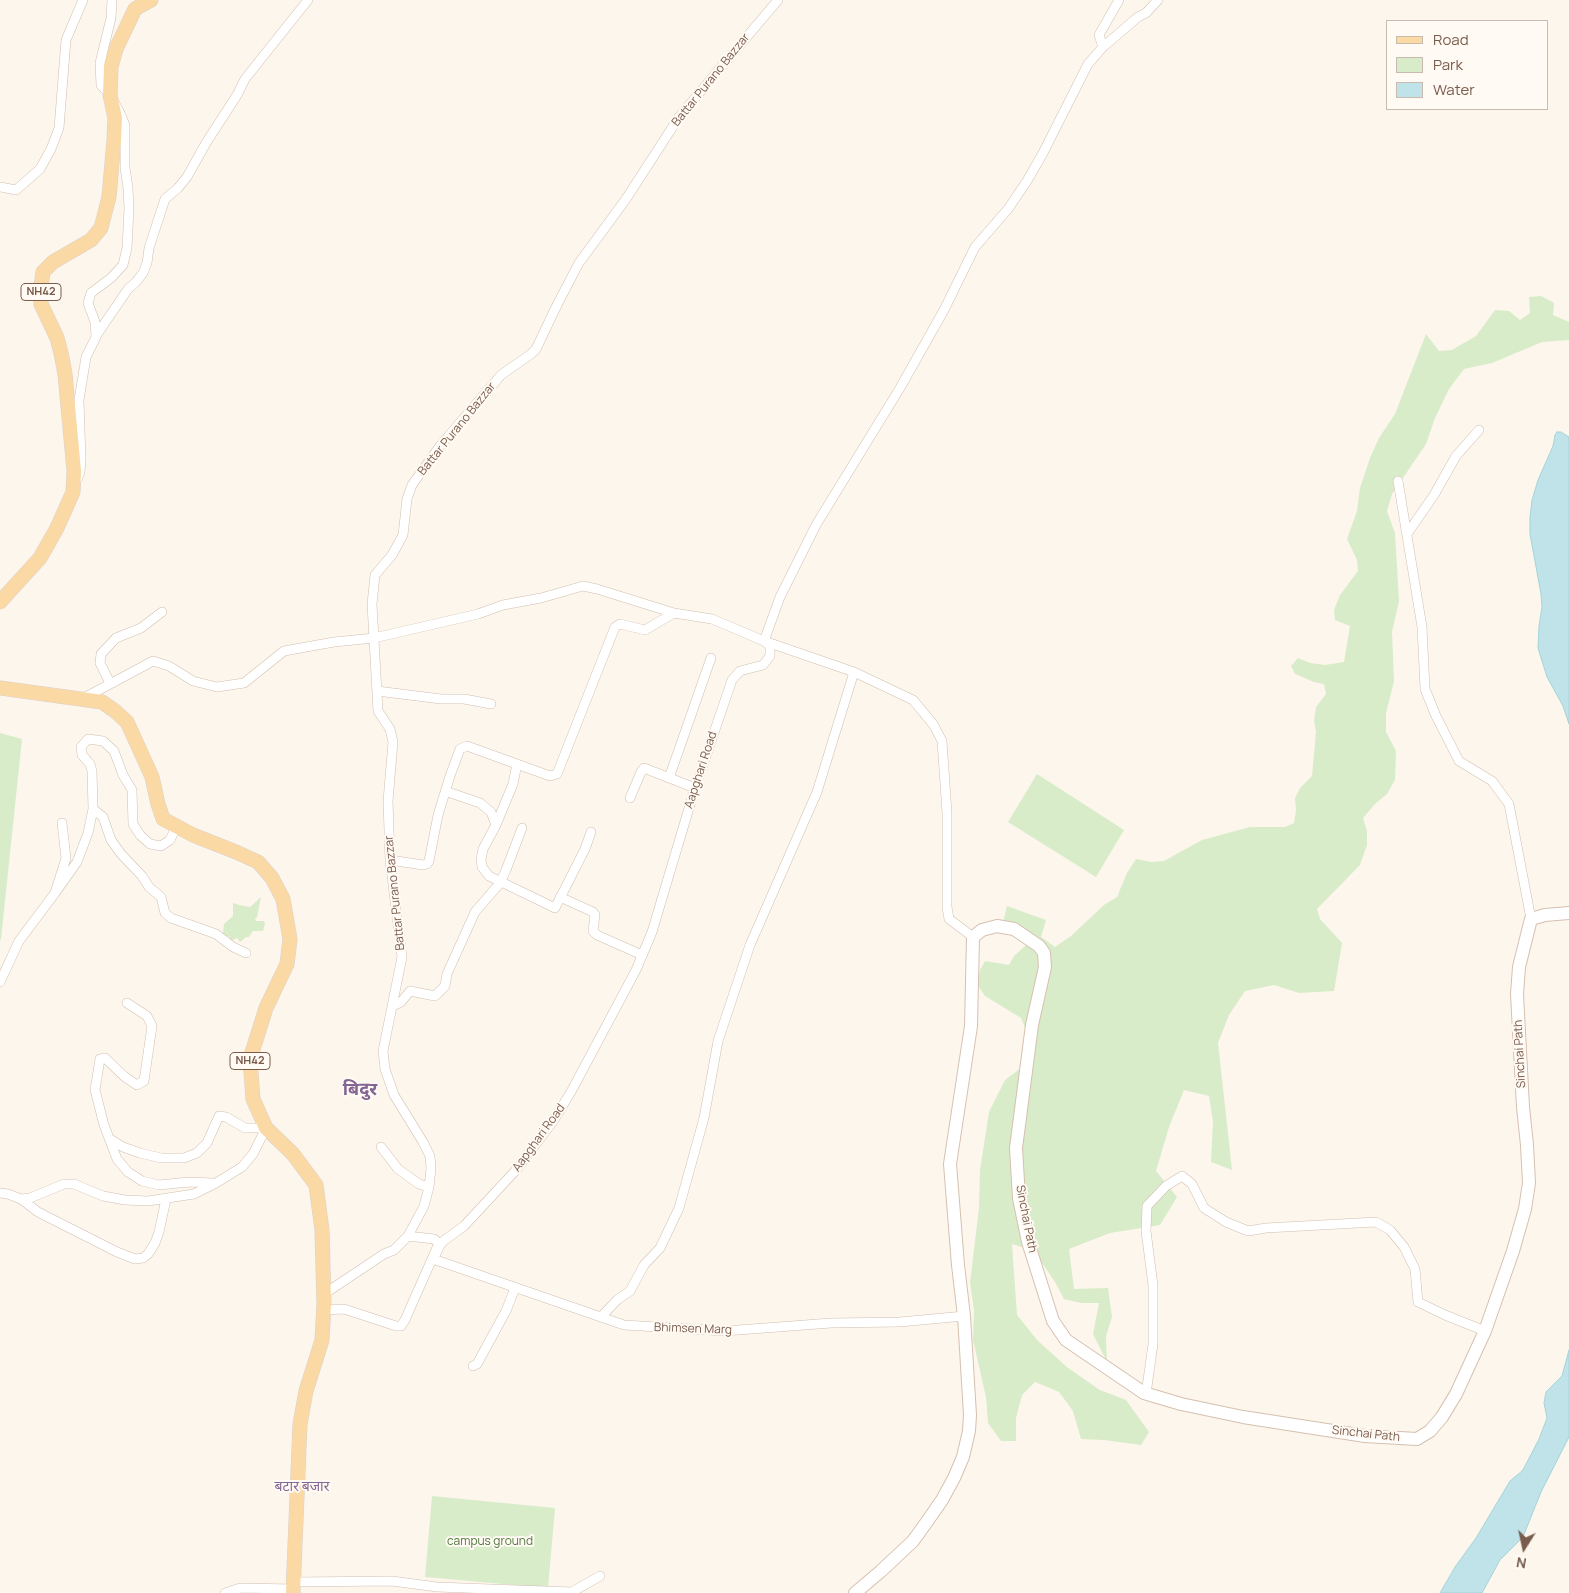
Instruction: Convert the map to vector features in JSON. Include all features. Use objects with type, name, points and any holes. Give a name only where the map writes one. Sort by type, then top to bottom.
[{"type":"main road","name":"NH42","points":[[0,602],[40,558],[57,528],[73,492],[74,471],[65,374],[57,338],[41,304],[43,272],[53,262],[91,240],[101,228],[109,197],[114,140],[115,118],[110,95],[111,67],[116,48],[135,9],[151,0]]},
{"type":"main road","name":"NH42","points":[[0,688],[102,702],[127,722],[152,777],[163,818],[176,827],[258,862],[272,878],[283,899],[290,939],[287,964],[266,1008],[250,1059],[253,1098],[266,1128],[293,1154],[316,1185],[322,1230],[324,1294],[322,1340],[306,1391],[300,1424],[293,1588]]},
{"type":"street","points":[[0,187],[16,190],[40,169],[51,149],[59,128],[66,40],[83,0]]},
{"type":"street","points":[[96,337],[96,322],[88,303],[91,293],[112,278],[123,265],[127,248],[129,209],[125,168],[125,125],[110,95],[101,85],[100,63],[111,18],[112,0]]},
{"type":"street","points":[[73,492],[81,466],[79,400],[86,357],[96,337],[128,289],[143,273],[165,199],[187,177],[237,95],[244,79],[308,0]]},
{"type":"street","name":"Battar Purano Bazzar","points":[[324,1294],[384,1254],[394,1250],[408,1236],[424,1206],[429,1187],[430,1156],[394,1095],[385,1069],[383,1051],[402,957],[390,860],[388,801],[393,742],[390,730],[378,711],[372,593],[375,575],[392,555],[403,535],[407,499],[412,485],[446,440],[500,375],[536,349],[579,263],[626,200],[679,117],[778,0]]},
{"type":"street","points":[[1104,47],[1099,35],[1119,0]]},
{"type":"street","points":[[764,641],[780,597],[816,525],[900,388],[940,318],[975,247],[1008,209],[1027,181],[1088,64],[1104,47],[1138,17],[1146,13],[1158,0]]},
{"type":"street","points":[[1406,534],[1434,495],[1456,456],[1479,430]]},
{"type":"street","points":[[1398,481],[1422,627],[1426,690],[1436,716],[1459,761],[1492,781],[1509,804],[1530,918],[1569,914]]},
{"type":"street","points":[[81,699],[153,661],[169,666],[193,681],[217,687],[244,683],[284,651],[334,642],[374,638],[478,614],[503,605],[542,598],[583,586],[674,613],[712,619],[764,641],[854,672],[913,700],[933,724],[942,741],[948,834],[947,907],[949,919],[973,937],[972,1026],[950,1164],[964,1316],[970,1415],[969,1431],[963,1457],[942,1500],[913,1541],[855,1593]]},
{"type":"street","points":[[110,684],[100,663],[101,654],[116,638],[141,628],[162,612]]},
{"type":"street","points":[[390,860],[423,865],[429,861],[438,815],[460,749],[467,746],[550,776],[557,774],[614,627],[620,624],[645,630],[674,613]]},
{"type":"street","name":"Aapghari Road","points":[[324,1310],[344,1309],[401,1326],[442,1242],[464,1226],[517,1169],[554,1120],[572,1090],[642,955],[652,932],[695,788],[732,680],[740,671],[763,665],[770,656],[770,646],[764,641]]},
{"type":"street","points":[[669,778],[711,658]]},
{"type":"street","points":[[601,1317],[617,1300],[630,1291],[644,1265],[660,1248],[679,1208],[704,1118],[718,1041],[750,945],[817,792],[854,672]]},
{"type":"street","points":[[377,691],[441,699],[464,699],[491,704]]},
{"type":"street","points":[[0,982],[20,941],[77,862],[88,833],[93,809],[92,771],[90,764],[82,755],[81,747],[88,739],[103,741],[114,751],[123,775],[132,790],[133,824],[140,835],[150,844],[161,846],[170,840],[176,827]]},
{"type":"street","points":[[517,764],[513,784],[496,825],[483,849],[482,867],[489,876],[555,908],[585,849],[591,832]]},
{"type":"street","points":[[630,798],[644,768],[695,788]]},
{"type":"street","points":[[445,791],[480,803],[491,812],[496,825]]},
{"type":"street","points":[[93,809],[103,816],[111,840],[121,854],[142,876],[149,887],[161,897],[165,912],[171,918],[216,934],[233,947],[246,952]]},
{"type":"street","points":[[54,893],[66,858],[62,824]]},
{"type":"street","points":[[393,1006],[401,1002],[410,990],[435,996],[441,992],[445,986],[447,974],[475,912],[500,883],[522,828]]},
{"type":"street","points":[[560,897],[596,915],[593,931],[597,934],[642,955]]},
{"type":"street","name":"Sinchai Path","points":[[973,937],[982,930],[996,926],[1014,929],[1039,946],[1044,953],[1046,967],[1032,1025],[1016,1148],[1019,1198],[1028,1242],[1053,1321],[1066,1340],[1144,1393],[1181,1404],[1243,1417],[1366,1436],[1417,1439],[1430,1432],[1456,1394],[1485,1330],[1525,1209],[1529,1183],[1522,1107],[1517,994],[1522,954],[1529,931],[1530,918]]},
{"type":"street","points":[[127,1002],[147,1016],[152,1026],[144,1081],[136,1085],[105,1058],[100,1059],[95,1090],[104,1125],[117,1158],[128,1172],[142,1181],[158,1185],[189,1182],[216,1184]]},
{"type":"street","points":[[21,1199],[30,1198],[64,1184],[74,1184],[103,1196],[125,1200],[148,1201],[194,1194],[216,1184],[242,1166],[253,1154],[266,1128],[245,1128],[226,1117],[219,1116],[207,1143],[197,1152],[184,1158],[161,1158],[140,1154],[110,1139]]},
{"type":"street","points":[[381,1148],[398,1169],[419,1184],[429,1187]]},
{"type":"street","points":[[1144,1393],[1148,1387],[1153,1344],[1153,1285],[1146,1231],[1146,1206],[1166,1186],[1182,1176],[1192,1184],[1204,1208],[1226,1222],[1248,1231],[1266,1228],[1376,1222],[1390,1230],[1404,1247],[1415,1269],[1418,1302],[1444,1315],[1485,1330]]},
{"type":"street","points":[[0,1193],[21,1199],[38,1212],[117,1252],[135,1259],[143,1258],[148,1254],[155,1243],[160,1232],[166,1199]]},
{"type":"street","points":[[408,1236],[434,1239],[439,1243],[433,1259]]},
{"type":"street","name":"Bhimsen Marg","points":[[433,1259],[624,1325],[725,1332],[831,1323],[900,1322],[964,1316]]},
{"type":"street","points":[[473,1366],[477,1364],[506,1311],[516,1288]]},
{"type":"street","points":[[225,1593],[240,1588],[293,1588],[392,1581],[437,1587],[572,1592],[600,1576]]},
{"type":"green space","points":[[1541,296],[1554,303],[1553,315],[1569,322],[1569,340],[1542,342],[1492,363],[1464,369],[1449,389],[1435,418],[1426,444],[1392,494],[1387,511],[1395,533],[1399,601],[1392,632],[1394,681],[1386,713],[1386,732],[1396,751],[1395,780],[1387,794],[1363,818],[1367,831],[1367,845],[1360,865],[1317,909],[1320,919],[1342,943],[1334,991],[1299,993],[1274,985],[1245,991],[1229,1015],[1218,1043],[1232,1170],[1211,1162],[1213,1122],[1209,1096],[1184,1090],[1169,1127],[1156,1171],[1177,1197],[1160,1225],[1110,1233],[1069,1249],[1074,1289],[1108,1288],[1112,1317],[1106,1336],[1107,1362],[1093,1334],[1099,1303],[1081,1303],[1064,1299],[1034,1251],[1012,1244],[1017,1315],[1037,1340],[1068,1368],[1100,1390],[1126,1400],[1149,1432],[1141,1445],[1081,1439],[1073,1411],[1059,1392],[1035,1382],[1022,1395],[1016,1418],[1016,1441],[1001,1441],[988,1423],[986,1397],[973,1340],[974,1310],[970,1283],[979,1208],[980,1170],[989,1112],[1005,1080],[1025,1065],[1030,1039],[1021,1018],[985,996],[977,984],[980,970],[985,961],[1009,965],[1014,956],[1026,945],[1003,923],[1007,906],[1046,920],[1041,937],[1055,947],[1071,936],[1104,905],[1117,897],[1127,873],[1136,859],[1151,862],[1164,861],[1202,840],[1250,827],[1285,827],[1294,823],[1295,798],[1300,788],[1312,776],[1316,707],[1326,694],[1324,684],[1295,674],[1291,666],[1298,658],[1310,663],[1325,665],[1344,662],[1350,626],[1335,620],[1334,610],[1340,595],[1358,571],[1357,560],[1347,539],[1357,511],[1360,488],[1370,458],[1379,438],[1395,414],[1426,334],[1439,351],[1452,350],[1476,336],[1495,310],[1509,311],[1520,320],[1530,313],[1529,297]]},
{"type":"green space","points":[[0,733],[22,739],[0,940]]},
{"type":"green space","points":[[1037,774],[1124,830],[1096,877],[1008,822]]},
{"type":"green space","points":[[261,897],[255,919],[256,921],[264,921],[263,931],[253,931],[249,937],[240,942],[237,938],[231,941],[229,936],[225,937],[223,934],[224,924],[233,916],[233,903],[250,907]]},
{"type":"green space","name":"campus ground","points":[[432,1496],[555,1508],[548,1588],[425,1577]]},
{"type":"water","points":[[1557,432],[1561,432],[1569,437],[1569,724],[1563,706],[1547,677],[1538,648],[1542,607],[1530,534],[1532,500]]},
{"type":"water","points":[[1569,1350],[1569,1437],[1541,1492],[1523,1537],[1500,1560],[1482,1593],[1440,1593],[1510,1481],[1525,1466],[1547,1418],[1544,1403],[1546,1392],[1562,1376]]},
{"type":"district","name":"बिदुर","points":[[360,1090]]},
{"type":"district","name":"बटार बजार","points":[[302,1487]]}]
